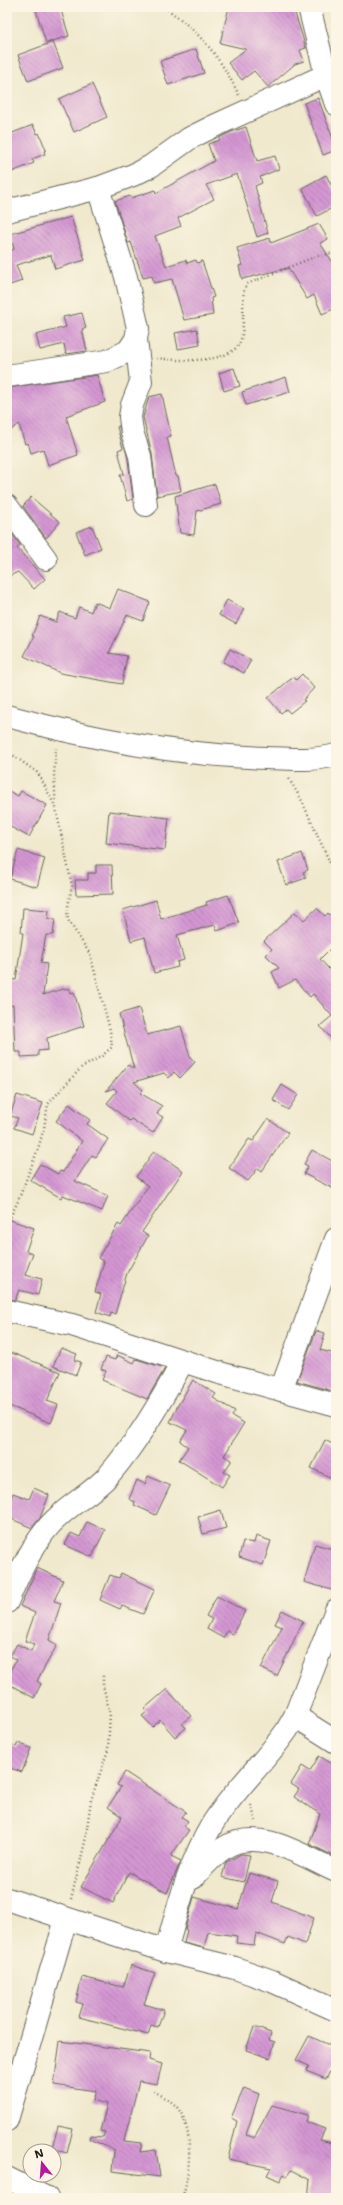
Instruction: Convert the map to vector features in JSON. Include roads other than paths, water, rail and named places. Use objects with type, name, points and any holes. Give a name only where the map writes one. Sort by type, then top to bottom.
[{"type":"street","points":[[309,7],[326,75],[336,104]]},
{"type":"street","points":[[7,211],[98,188],[133,176],[151,166],[190,138],[326,75]]},
{"type":"street","points":[[98,188],[126,277],[138,328],[141,382],[132,405],[130,417],[132,432],[140,456],[146,505]]},
{"type":"street","points":[[7,376],[107,361],[138,347]]},
{"type":"street","points":[[7,506],[46,559]]},
{"type":"street","points":[[7,716],[57,730],[129,743],[206,754],[274,758],[331,758]]},
{"type":"street","points":[[280,1390],[336,1239]]},
{"type":"street","points":[[7,1312],[72,1326],[183,1361],[336,1405]]},
{"type":"street","points":[[7,1602],[16,1581],[44,1533],[57,1517],[107,1477],[156,1409],[183,1361]]},
{"type":"street","points":[[166,1951],[183,1889],[194,1860],[213,1824],[274,1749],[295,1716],[336,1610]]},
{"type":"street","points":[[295,1716],[336,1742]]},
{"type":"street","points":[[183,1889],[224,1848],[234,1842],[247,1840],[265,1841],[336,1872]]},
{"type":"street","points":[[7,1899],[166,1951],[235,1968],[272,1981],[336,2010]]},
{"type":"street","points":[[7,2120],[66,1919]]},
{"type":"street","points":[[7,2178],[48,2198]]}]
